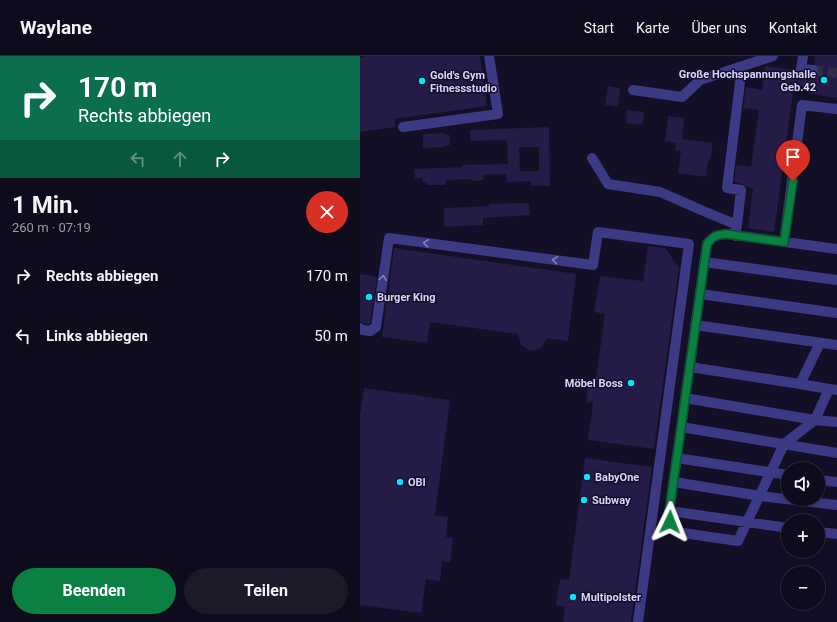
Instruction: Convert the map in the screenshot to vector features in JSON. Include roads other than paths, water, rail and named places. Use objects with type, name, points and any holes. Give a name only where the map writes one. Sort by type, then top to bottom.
[{"type":"lane","points":[[403,127],[498,114],[489,56]]},
{"type":"lane","points":[[633,90],[682,98],[700,80],[773,56]]},
{"type":"lane","points":[[803,56],[801,69],[813,70]]},
{"type":"lane","points":[[736,236],[741,190],[727,188],[742,66]]},
{"type":"lane","points":[[784,242],[802,105],[837,109]]},
{"type":"lane","points":[[592,158],[608,184],[660,192],[737,225]]},
{"type":"lane","points":[[360,328],[370,331],[376,327],[388,238],[593,265],[598,232],[688,244],[638,622]]},
{"type":"lane","points":[[690,367],[833,389],[815,420],[784,444],[738,541],[683,533],[676,530],[670,522],[670,511],[681,427],[707,244],[717,235],[726,234],[837,250]]},
{"type":"lane","points":[[704,262],[837,280]]},
{"type":"lane","points":[[700,294],[837,313]]},
{"type":"lane","points":[[696,325],[837,345]]},
{"type":"lane","points":[[800,384],[820,343]]},
{"type":"lane","points":[[686,398],[815,420],[837,422]]},
{"type":"lane","points":[[681,427],[837,453]]},
{"type":"lane","points":[[677,458],[781,474]]},
{"type":"lane","points":[[825,481],[837,482]]},
{"type":"lane","points":[[674,482],[760,496],[837,505]]},
{"type":"lane","points":[[670,511],[781,527]]},
{"type":"lane","points":[[825,533],[837,534]]},
{"type":"tunnel","points":[[813,70],[837,73]]},
{"type":"place","name":"Große Hochspannungshalle Geb.42","points":[[824,80]]},
{"type":"place","name":"Gold's Gym Fitnessstudio","points":[[422,81]]},
{"type":"place","name":"Burger King","points":[[369,297]]},
{"type":"place","name":"Möbel Boss","points":[[631,383]]},
{"type":"place","name":"BabyOne","points":[[587,477]]},
{"type":"place","name":"OBI","points":[[400,482]]},
{"type":"place","name":"Subway","points":[[584,500]]},
{"type":"place","name":"Multipolster","points":[[573,597]]}]
